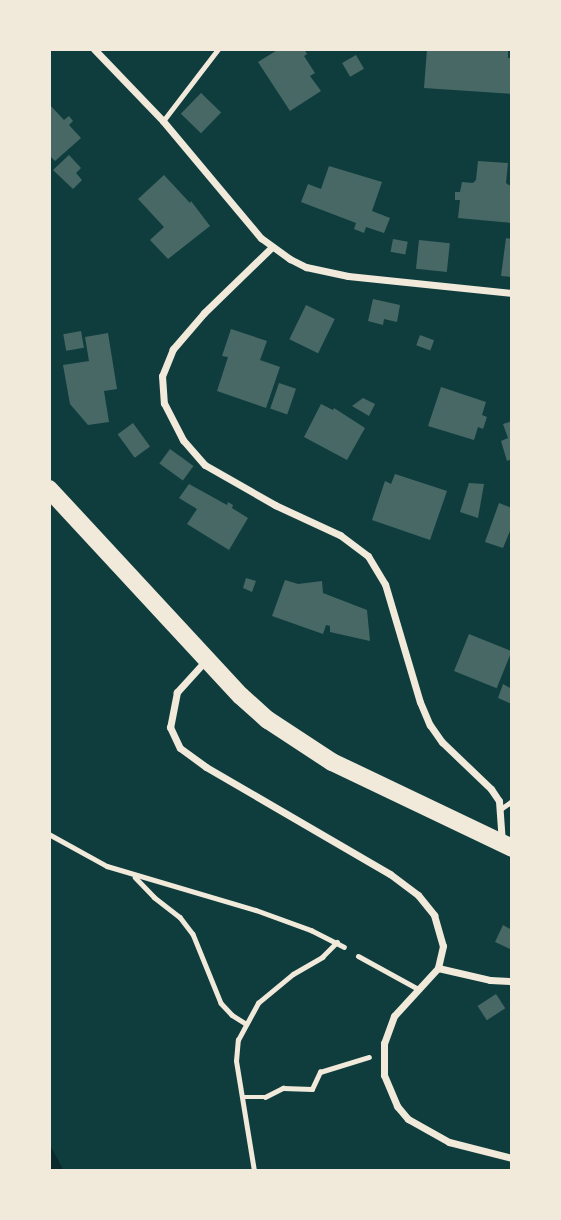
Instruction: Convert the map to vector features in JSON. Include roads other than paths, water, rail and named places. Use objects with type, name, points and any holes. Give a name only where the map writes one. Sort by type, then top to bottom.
[{"type":"main road","points":[[49,489],[241,696],[295,740],[332,762],[507,846]]},
{"type":"street","points":[[94,49],[163,121],[272,247],[306,267],[326,272],[512,293]]},
{"type":"street","points":[[272,247],[204,313],[173,349],[162,376],[164,404],[184,440],[205,465],[275,505],[340,535],[368,556],[388,594],[420,702],[430,724],[442,742],[491,789],[502,808],[507,846]]},
{"type":"street","points":[[207,659],[177,692],[170,727],[171,736],[180,748],[227,779],[390,874],[418,895],[434,915],[441,933],[438,968],[394,1016],[384,1044],[384,1075],[390,1094],[408,1119],[449,1142],[512,1158]]},
{"type":"street","points":[[438,968],[490,980],[512,981]]},
{"type":"lane","points":[[163,121],[218,49]]},
{"type":"lane","points":[[502,808],[512,801]]},
{"type":"lane","points":[[358,956],[418,989]]},
{"type":"water","points":[[49,1143],[64,1171],[49,1171]]}]
